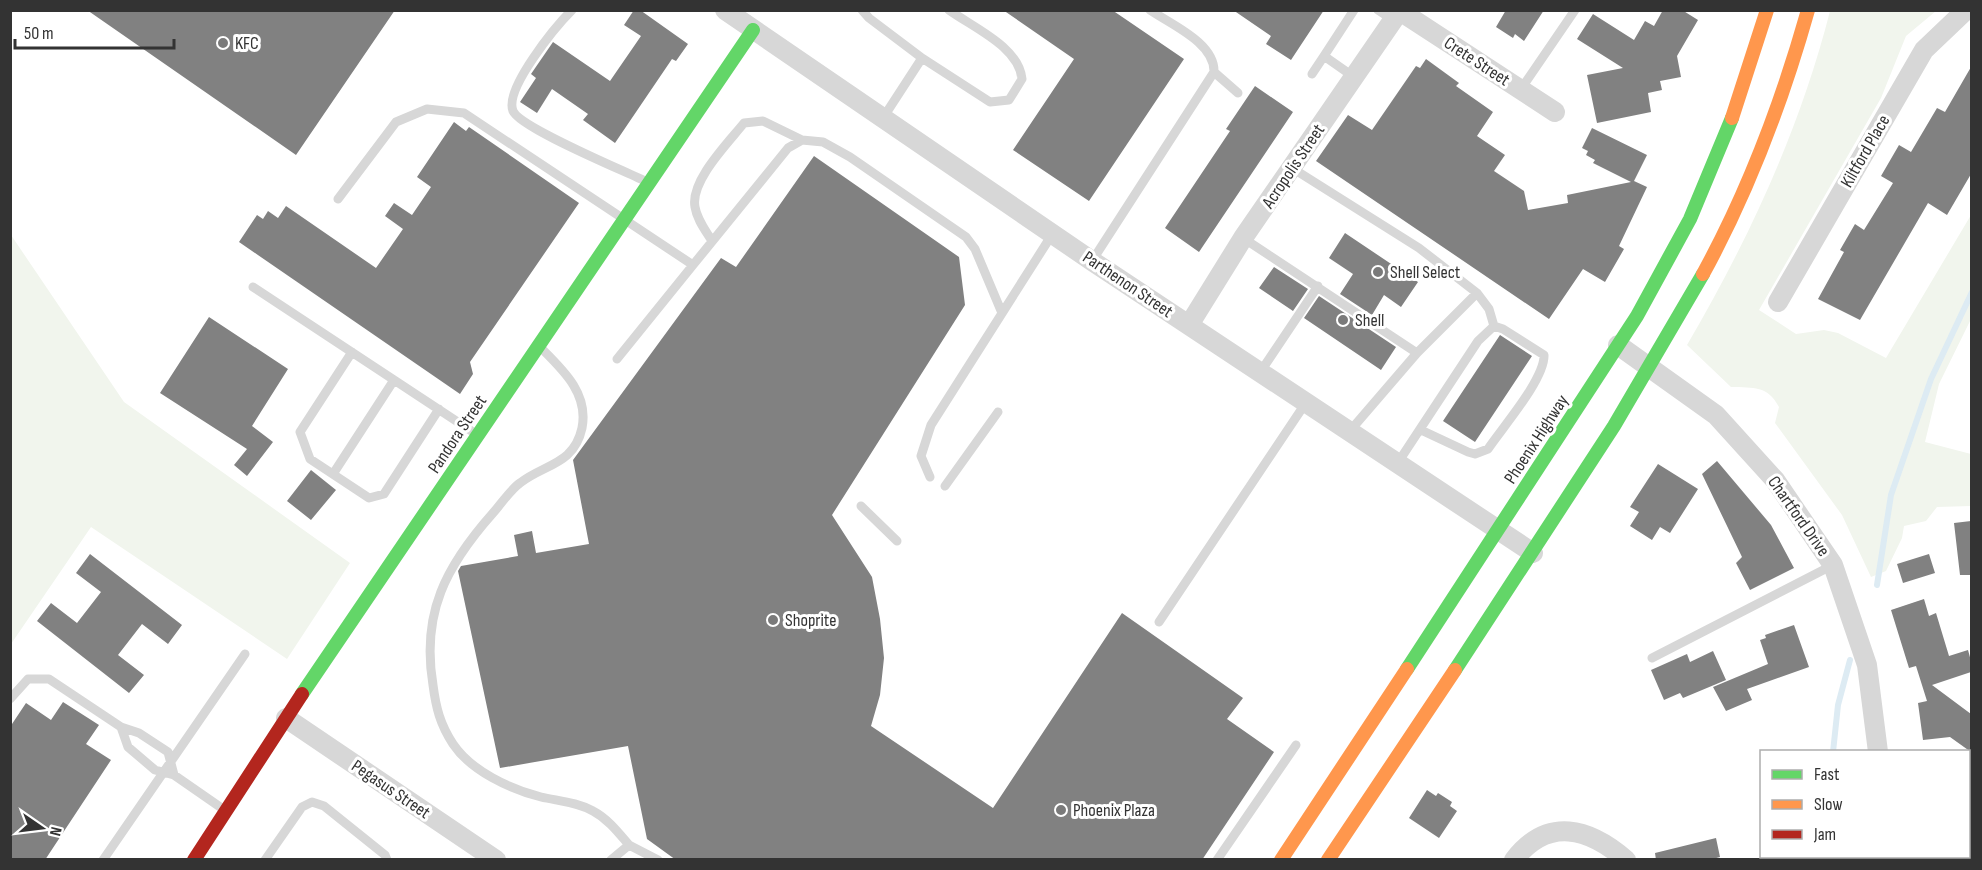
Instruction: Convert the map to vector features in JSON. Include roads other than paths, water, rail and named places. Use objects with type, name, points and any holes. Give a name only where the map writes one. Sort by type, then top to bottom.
[{"type":"main road","name":"Phoenix Highway","points":[[1281,860],[1618,345],[1690,219],[1747,75],[1767,10]]},
{"type":"main road","points":[[1328,860],[1533,553],[1652,367],[1695,293],[1748,187],[1777,114],[1808,10]]},
{"type":"main road","name":"Pandora Street","points":[[197,858],[286,718],[753,30]]},
{"type":"street","name":"Parthenon Street","points":[[724,10],[1092,261],[1307,401],[1349,432],[1533,553]]},
{"type":"street","name":"Kiltford Place","points":[[1778,302],[1924,50],[1966,10]]},
{"type":"street","name":"Crete Street","points":[[1393,13],[1521,89],[1555,112]]},
{"type":"street","name":"Acropolis Street","points":[[1189,325],[1243,238],[1354,77],[1393,13]]},
{"type":"street","name":"Chartford Drive","points":[[1618,345],[1652,367],[1716,415],[1775,480],[1833,565],[1867,665],[1878,750]]},
{"type":"street","name":"Pegasus Street","points":[[286,718],[496,860]]},
{"type":"street","points":[[1514,860],[1541,836],[1562,831],[1583,832],[1606,842],[1626,860]]},
{"type":"street","points":[[1901,860],[1920,858]]},
{"type":"lane","points":[[572,10],[559,23],[529,66],[512,98],[512,109],[522,120],[556,139],[649,183]]},
{"type":"lane","points":[[862,10],[868,18],[922,58],[990,102],[1009,100],[1022,79],[1018,62],[1010,53],[950,10]]},
{"type":"lane","points":[[1092,261],[1214,72],[1212,56],[1198,43],[1150,10]]},
{"type":"lane","points":[[1312,74],[1354,10]]},
{"type":"lane","points":[[1521,89],[1575,10]]},
{"type":"lane","points":[[1324,56],[1354,77]]},
{"type":"lane","points":[[883,118],[922,58]]},
{"type":"lane","points":[[1214,72],[1238,93]]},
{"type":"lane","points":[[338,199],[396,122],[427,109],[450,110],[464,113],[693,265]]},
{"type":"lane","points":[[712,241],[698,218],[694,196],[701,180],[744,123],[763,121],[802,140],[823,142],[850,157],[966,237],[975,249],[1002,313]]},
{"type":"lane","points":[[617,359],[788,148],[802,140]]},
{"type":"lane","points":[[1292,168],[1419,248],[1478,293],[1491,313],[1494,326]]},
{"type":"lane","points":[[930,477],[921,456],[931,425],[1053,233]]},
{"type":"lane","points":[[1243,238],[1416,353]]},
{"type":"lane","points":[[1261,371],[1318,286]]},
{"type":"lane","points":[[253,287],[478,435]]},
{"type":"lane","points":[[1349,432],[1416,353],[1478,293]]},
{"type":"lane","points":[[1397,464],[1478,341],[1494,326]]},
{"type":"lane","points":[[1421,430],[1475,454],[1488,449],[1534,383],[1544,362],[1544,355],[1503,329],[1494,326]]},
{"type":"lane","points":[[538,345],[572,380],[582,405],[582,428],[572,450],[557,464],[520,483],[512,491],[466,544],[442,585],[431,623],[428,655],[438,718],[455,746],[492,777],[518,790],[591,810],[607,820],[629,845],[658,860]]},
{"type":"lane","points":[[352,352],[300,432],[310,459],[369,498],[384,494],[439,410]]},
{"type":"lane","points":[[333,474],[394,380]]},
{"type":"lane","points":[[1159,622],[1307,401]]},
{"type":"lane","points":[[945,486],[998,412]]},
{"type":"lane","points":[[861,506],[897,541]]},
{"type":"lane","points":[[1652,658],[1833,565]]},
{"type":"lane","points":[[103,860],[245,654]]},
{"type":"lane","points":[[10,699],[28,679],[48,679],[121,727],[139,733],[168,752],[172,760],[174,775]]},
{"type":"lane","points":[[121,727],[128,747],[162,774],[174,775],[226,811]]},
{"type":"lane","points":[[1217,860],[1296,745]]},
{"type":"lane","points":[[264,860],[302,807],[312,802],[324,806],[385,855],[387,860]]},
{"type":"lane","points":[[610,860],[629,845]]},
{"type":"waterway","points":[[1877,585],[1891,495],[1931,379],[1972,292]]},
{"type":"waterway","points":[[1833,750],[1838,705],[1850,660]]},
{"type":"place","name":"KFC","points":[[223,43]]},
{"type":"place","name":"Shell Select","points":[[1378,272]]},
{"type":"place","name":"Shell","points":[[1343,320]]},
{"type":"place","name":"Shoprite","points":[[773,620]]},
{"type":"place","name":"Phoenix Plaza","points":[[1061,810]]}]
